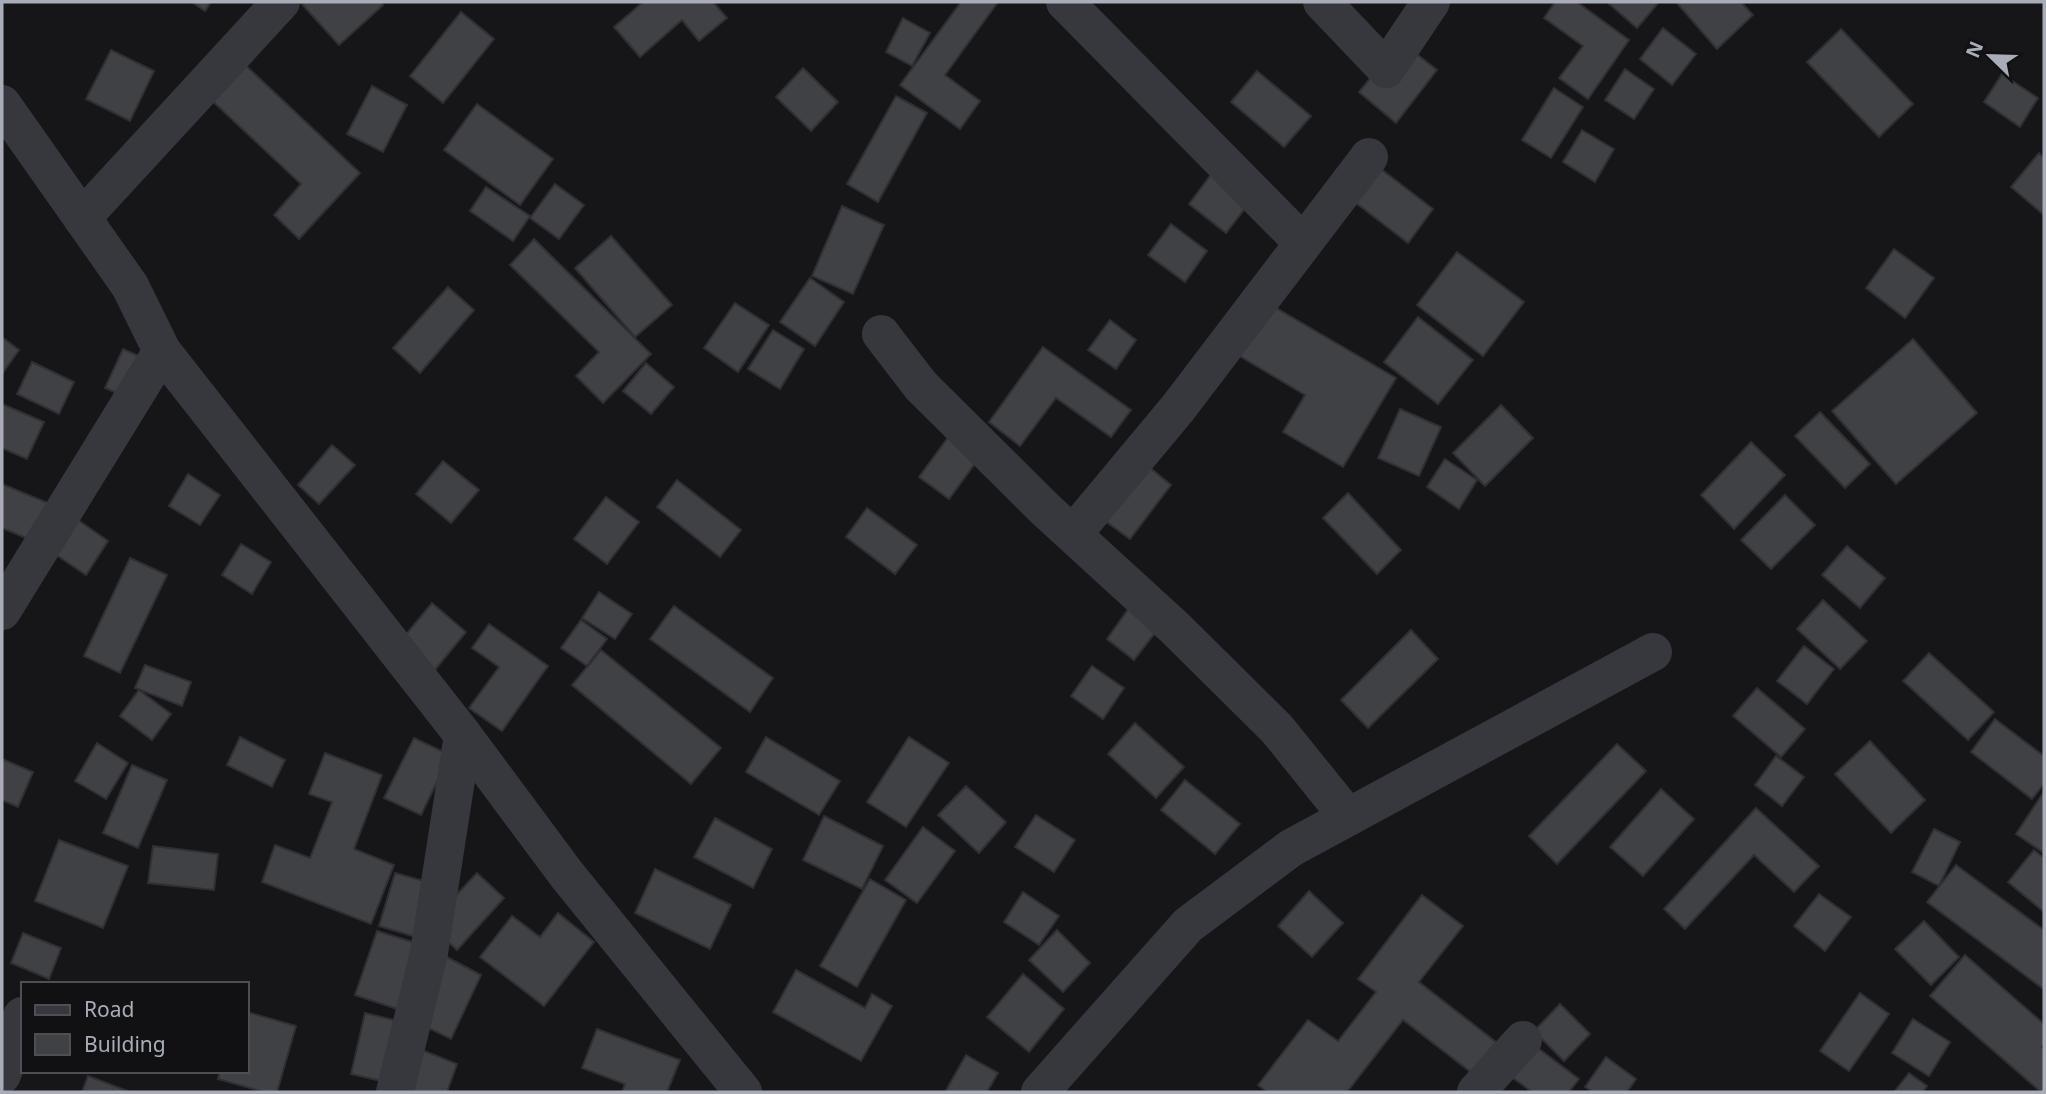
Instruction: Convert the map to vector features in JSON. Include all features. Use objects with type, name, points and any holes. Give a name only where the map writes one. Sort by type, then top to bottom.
[{"type":"street","points":[[82,218],[281,2]]},
{"type":"street","points":[[1065,2],[1303,243]]},
{"type":"street","points":[[1322,2],[1386,69],[1432,2]]},
{"type":"street","points":[[2,104],[130,286],[162,351],[464,735],[567,875],[743,1092]]},
{"type":"street","points":[[1073,534],[1178,408],[1370,156]]},
{"type":"street","points":[[881,334],[921,386],[1276,729],[1348,817]]},
{"type":"street","points":[[2,611],[162,351]]},
{"type":"street","points":[[1040,1092],[1188,925],[1291,848],[1653,652]]},
{"type":"street","points":[[396,1092],[429,953],[464,735]]},
{"type":"street","points":[[2,1075],[21,1019]]},
{"type":"street","points":[[1476,1092],[1523,1040]]},
{"type":"building","points":[[192,2],[211,2],[205,11]]},
{"type":"building","points":[[300,2],[381,2],[383,5],[339,45]]},
{"type":"building","points":[[643,2],[713,2],[727,18],[699,41],[682,20],[640,57],[614,27]]},
{"type":"building","points":[[961,2],[998,2],[945,75],[980,101],[960,129],[900,85]]},
{"type":"building","points":[[1555,2],[1577,2],[1629,40],[1588,99],[1559,78],[1583,46],[1544,18]]},
{"type":"building","points":[[1607,2],[1659,2],[1637,28]]},
{"type":"building","points":[[1676,2],[1741,2],[1753,15],[1717,49]]},
{"type":"building","points":[[461,12],[494,39],[443,103],[410,76]]},
{"type":"building","points":[[903,18],[930,33],[912,66],[886,52]]},
{"type":"building","points":[[1663,28],[1696,54],[1672,85],[1640,59]]},
{"type":"building","points":[[1841,29],[1913,104],[1879,137],[1807,62]]},
{"type":"building","points":[[1400,41],[1437,70],[1396,123],[1359,92]]},
{"type":"building","points":[[111,50],[154,71],[130,121],[86,99]]},
{"type":"building","points":[[240,60],[360,173],[299,239],[274,215],[301,184],[207,96]]},
{"type":"building","points":[[803,68],[838,102],[811,131],[776,97]]},
{"type":"building","points":[[1625,69],[1654,89],[1634,119],[1605,100]]},
{"type":"building","points":[[1257,71],[1311,116],[1284,147],[1231,102]]},
{"type":"building","points":[[2002,74],[2038,98],[2020,127],[1984,102]]},
{"type":"building","points":[[372,86],[407,105],[383,152],[347,134]]},
{"type":"building","points":[[1554,88],[1583,107],[1551,158],[1522,140]]},
{"type":"building","points":[[896,96],[927,113],[878,202],[847,184]]},
{"type":"building","points":[[477,104],[553,159],[520,205],[444,150]]},
{"type":"building","points":[[1582,130],[1614,149],[1595,182],[1563,162]]},
{"type":"building","points":[[1228,152],[1266,181],[1226,233],[1189,204]]},
{"type":"building","points":[[2039,153],[2044,158],[2044,215],[2011,187]]},
{"type":"building","points":[[1377,166],[1433,209],[1408,243],[1351,199]]},
{"type":"building","points":[[555,184],[584,205],[559,239],[530,218]]},
{"type":"building","points":[[486,187],[530,216],[513,241],[470,211]]},
{"type":"building","points":[[842,206],[884,225],[853,294],[812,276]]},
{"type":"building","points":[[1171,224],[1207,251],[1185,282],[1148,255]]},
{"type":"building","points":[[611,236],[672,305],[635,337],[575,268]]},
{"type":"building","points":[[534,239],[651,354],[603,403],[576,376],[599,352],[510,265]]},
{"type":"building","points":[[1894,249],[1934,278],[1905,318],[1866,288]]},
{"type":"building","points":[[1457,252],[1524,302],[1483,356],[1417,305]]},
{"type":"building","points":[[810,278],[844,302],[815,346],[780,322]]},
{"type":"building","points":[[448,287],[474,310],[420,373],[393,348]]},
{"type":"building","points":[[1266,302],[1396,378],[1343,467],[1283,432],[1305,395],[1236,354]]},
{"type":"building","points":[[735,303],[769,325],[738,372],[704,348]]},
{"type":"building","points":[[1418,317],[1473,360],[1438,404],[1384,362]]},
{"type":"building","points":[[1110,320],[1136,340],[1116,369],[1088,350]]},
{"type":"building","points":[[773,330],[804,349],[780,389],[748,369]]},
{"type":"building","points":[[2,337],[19,350],[2,374]]},
{"type":"building","points":[[1913,339],[1977,413],[1896,484],[1832,411]]},
{"type":"building","points":[[1043,347],[1131,410],[1111,437],[1056,398],[1020,446],[989,422]]},
{"type":"building","points":[[123,349],[150,361],[133,400],[105,388]]},
{"type":"building","points":[[32,362],[74,382],[59,414],[17,394]]},
{"type":"building","points":[[646,363],[674,387],[651,414],[623,391]]},
{"type":"building","points":[[2,404],[44,422],[27,459],[2,448]]},
{"type":"building","points":[[1501,405],[1533,438],[1485,486],[1453,453]]},
{"type":"building","points":[[1400,409],[1441,427],[1419,476],[1378,458]]},
{"type":"building","points":[[1820,412],[1870,464],[1845,488],[1795,436]]},
{"type":"building","points":[[955,428],[985,450],[949,499],[919,477]]},
{"type":"building","points":[[1751,442],[1785,475],[1734,529],[1701,495]]},
{"type":"building","points":[[332,445],[355,465],[319,504],[298,485]]},
{"type":"building","points":[[1445,459],[1477,480],[1459,509],[1427,487]]},
{"type":"building","points":[[443,461],[479,490],[451,523],[416,494]]},
{"type":"building","points":[[1143,462],[1171,485],[1130,539],[1101,518]]},
{"type":"building","points":[[188,474],[220,495],[200,525],[169,506]]},
{"type":"building","points":[[677,480],[741,530],[720,557],[657,507]]},
{"type":"building","points":[[2,484],[48,503],[33,541],[2,528]]},
{"type":"building","points":[[1348,493],[1401,550],[1377,574],[1323,518]]},
{"type":"building","points":[[1785,495],[1815,525],[1771,569],[1741,540]]},
{"type":"building","points":[[606,497],[639,522],[607,564],[574,539]]},
{"type":"building","points":[[867,508],[917,545],[895,574],[846,537]]},
{"type":"building","points":[[78,520],[108,541],[86,575],[55,554]]},
{"type":"building","points":[[241,544],[271,562],[252,594],[222,575]]},
{"type":"building","points":[[1847,546],[1885,578],[1860,608],[1822,575]]},
{"type":"building","points":[[130,558],[167,575],[120,673],[84,656]]},
{"type":"building","points":[[599,592],[632,614],[615,639],[582,618]]},
{"type":"building","points":[[1823,600],[1867,641],[1840,669],[1797,629]]},
{"type":"building","points":[[432,603],[466,632],[429,677],[394,649]]},
{"type":"building","points":[[674,606],[773,678],[750,712],[650,639]]},
{"type":"building","points":[[1129,608],[1158,629],[1134,660],[1107,639]]},
{"type":"building","points":[[581,620],[607,639],[587,666],[561,648]]},
{"type":"building","points":[[489,624],[548,666],[502,731],[469,708],[499,667],[472,648]]},
{"type":"building","points":[[1411,630],[1438,659],[1368,728],[1341,700]]},
{"type":"building","points":[[1804,646],[1834,669],[1807,704],[1777,681]]},
{"type":"building","points":[[601,650],[721,748],[691,784],[572,685]]},
{"type":"building","points":[[1929,653],[1994,712],[1968,740],[1903,681]]},
{"type":"building","points":[[145,665],[191,682],[182,706],[135,688]]},
{"type":"building","points":[[1092,666],[1124,688],[1103,719],[1071,696]]},
{"type":"building","points":[[1757,688],[1805,729],[1781,757],[1733,716]]},
{"type":"building","points":[[139,690],[171,714],[152,740],[120,716]]},
{"type":"building","points":[[1995,719],[2044,756],[2044,784],[2032,799],[1971,752]]},
{"type":"building","points":[[1135,723],[1184,767],[1156,798],[1108,754]]},
{"type":"building","points":[[240,737],[285,760],[272,787],[227,765]]},
{"type":"building","points":[[766,737],[840,781],[819,815],[746,772]]},
{"type":"building","points":[[909,737],[949,763],[906,827],[867,802]]},
{"type":"building","points":[[414,738],[450,755],[421,815],[384,798]]},
{"type":"building","points":[[1870,741],[1925,800],[1891,833],[1835,774]]},
{"type":"building","points":[[97,743],[128,763],[106,799],[75,781]]},
{"type":"building","points":[[1617,744],[1646,771],[1557,864],[1529,836]]},
{"type":"building","points":[[325,753],[382,775],[354,849],[394,865],[371,924],[262,882],[275,845],[310,858],[332,802],[309,794]]},
{"type":"building","points":[[1776,756],[1804,777],[1782,806],[1755,785]]},
{"type":"building","points":[[2,759],[33,772],[18,807],[2,800]]},
{"type":"building","points":[[132,765],[167,780],[138,848],[103,833]]},
{"type":"building","points":[[1185,780],[1240,824],[1215,854],[1161,810]]},
{"type":"building","points":[[966,786],[1006,822],[979,853],[938,815]]},
{"type":"building","points":[[1661,789],[1694,819],[1643,876],[1610,847]]},
{"type":"building","points":[[2044,794],[2044,853],[2016,834]]},
{"type":"building","points":[[1756,808],[1819,866],[1794,892],[1754,855],[1685,929],[1664,909]]},
{"type":"building","points":[[1036,815],[1075,840],[1054,872],[1015,847]]},
{"type":"building","points":[[824,816],[883,846],[862,889],[803,860]]},
{"type":"building","points":[[715,818],[772,849],[753,888],[694,857]]},
{"type":"building","points":[[923,827],[955,851],[917,903],[885,880]]},
{"type":"building","points":[[1934,829],[1960,842],[1939,886],[1912,872]]},
{"type":"building","points":[[59,840],[128,866],[103,928],[35,901]]},
{"type":"building","points":[[153,846],[218,854],[214,890],[148,883]]},
{"type":"building","points":[[2034,850],[2044,858],[2044,912],[2008,882]]},
{"type":"building","points":[[1956,865],[2044,930],[2042,988],[1927,902]]},
{"type":"building","points":[[655,869],[731,905],[710,949],[635,913]]},
{"type":"building","points":[[395,873],[431,883],[416,937],[379,926]]},
{"type":"building","points":[[477,873],[504,898],[457,950],[429,924]]},
{"type":"building","points":[[870,879],[906,900],[857,987],[820,966]]},
{"type":"building","points":[[1309,891],[1343,923],[1312,957],[1278,926]]},
{"type":"building","points":[[1023,892],[1059,916],[1039,945],[1004,922]]},
{"type":"building","points":[[1819,894],[1851,917],[1825,951],[1794,926]]},
{"type":"building","points":[[1422,895],[1463,926],[1419,982],[1496,1042],[1472,1073],[1403,1020],[1347,1092],[1267,1092],[1258,1085],[1308,1020],[1338,1041],[1376,992],[1358,979]]},
{"type":"building","points":[[558,913],[594,942],[544,1006],[480,957],[512,916],[540,937]]},
{"type":"building","points":[[1924,921],[1959,957],[1931,985],[1895,949]]},
{"type":"building","points":[[1057,930],[1090,963],[1063,992],[1029,960]]},
{"type":"building","points":[[377,931],[419,944],[397,1009],[355,995]]},
{"type":"building","points":[[23,933],[61,948],[49,979],[11,963]]},
{"type":"building","points":[[443,955],[481,975],[451,1039],[412,1020]]},
{"type":"building","points":[[1965,955],[2044,1024],[2044,1092],[1930,996]]},
{"type":"building","points":[[796,970],[865,1008],[872,994],[892,1006],[861,1061],[773,1012]]},
{"type":"building","points":[[1023,974],[1064,1009],[1029,1052],[987,1017]]},
{"type":"building","points":[[1860,993],[1889,1014],[1849,1071],[1820,1051]]},
{"type":"building","points":[[1560,1004],[1590,1034],[1564,1061],[1534,1031]]},
{"type":"building","points":[[248,1012],[296,1026],[277,1092],[264,1092],[218,1079],[220,1073],[248,1073]]},
{"type":"building","points":[[365,1013],[406,1023],[390,1083],[351,1074]]},
{"type":"building","points":[[1913,1019],[1950,1042],[1929,1076],[1892,1053]]},
{"type":"building","points":[[597,1029],[680,1060],[667,1092],[622,1092],[625,1084],[582,1068]]},
{"type":"building","points":[[1526,1039],[1579,1079],[1569,1092],[1532,1092],[1502,1070]]},
{"type":"building","points":[[417,1048],[457,1064],[447,1092],[399,1092]]},
{"type":"building","points":[[966,1055],[998,1073],[987,1092],[945,1092]]},
{"type":"building","points":[[1606,1057],[1636,1079],[1627,1092],[1593,1092],[1585,1087]]},
{"type":"building","points":[[1909,1073],[1927,1086],[1923,1092],[1894,1092]]},
{"type":"building","points":[[88,1076],[130,1092],[82,1092]]}]
